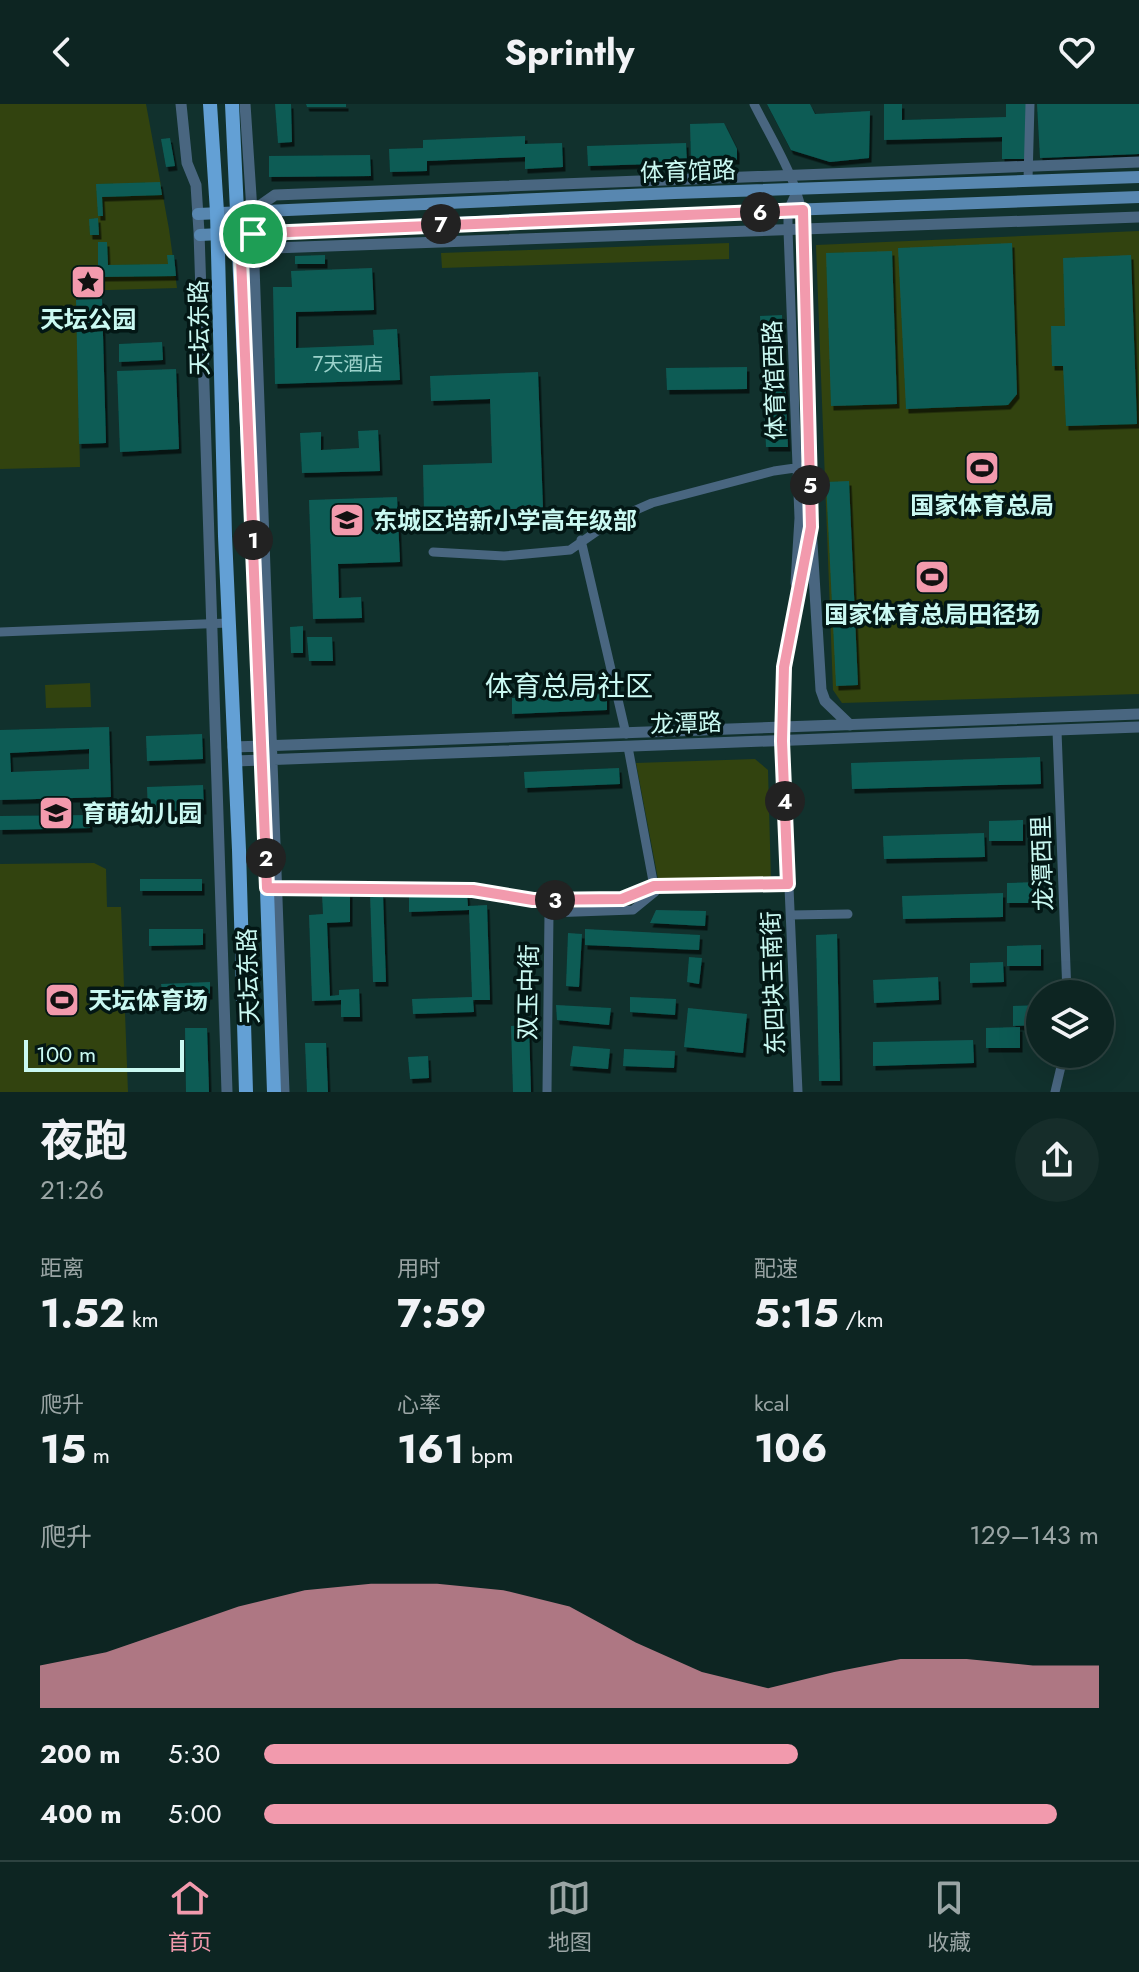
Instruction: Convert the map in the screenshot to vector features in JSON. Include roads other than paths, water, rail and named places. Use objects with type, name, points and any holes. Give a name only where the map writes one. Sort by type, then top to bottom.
[{"type":"main road","name":"天坛东路","points":[[210,104],[218,235],[228,623],[246,1092]]},
{"type":"main road","name":"天坛东路","points":[[232,104],[246,234],[272,888],[274,1092]]},
{"type":"main road","name":"体育馆路","points":[[198,214],[1139,177]]},
{"type":"main road","name":"体育馆路","points":[[246,234],[1139,197]]},
{"type":"main road","points":[[200,235],[246,234]]},
{"type":"street","points":[[181,104],[187,163],[196,185],[200,235],[227,1092]]},
{"type":"street","name":"天坛东路","points":[[245,104],[245,211]]},
{"type":"street","name":"体育馆西路","points":[[754,104],[797,190],[805,230],[811,527],[784,667],[782,728]]},
{"type":"street","points":[[1028,180],[1030,104]]},
{"type":"street","points":[[245,211],[264,205],[275,195],[1139,162]]},
{"type":"street","name":"体育馆西路","points":[[793,618],[799,518],[788,210],[797,190]]},
{"type":"street","points":[[246,234],[273,248],[1139,217]]},
{"type":"street","points":[[433,552],[504,556],[570,550],[613,520],[652,503],[798,467],[809,467]]},
{"type":"street","points":[[811,527],[821,690],[825,701],[850,725]]},
{"type":"street","points":[[581,540],[626,734]]},
{"type":"street","points":[[0,632],[228,623]]},
{"type":"street","name":"龙潭路","points":[[267,753],[626,734],[1139,714]]},
{"type":"street","name":"龙潭路","points":[[233,754],[628,747],[1139,727]]},
{"type":"street","name":"东四块玉南街","points":[[782,728],[798,1092]]},
{"type":"street","name":"龙潭西里","points":[[1057,731],[1066,980]]},
{"type":"street","points":[[628,747],[654,886]]},
{"type":"street","points":[[284,1092],[272,888],[473,890],[533,900],[622,899],[654,886],[788,884]]},
{"type":"street","name":"双玉中街","points":[[547,1092],[549,913],[633,910],[655,892],[654,886]]},
{"type":"street","points":[[791,915],[848,914]]},
{"type":"street","points":[[1055,1092],[1061,1068]]},
{"type":"place","name":"天坛公园","points":[[88,282]]},
{"type":"place","name":"国家体育总局","points":[[982,468]]},
{"type":"place","name":"东城区培新小学高年级部","points":[[347,520]]},
{"type":"place","name":"国家体育总局田径场","points":[[932,577]]},
{"type":"place","name":"育萌幼儿园","points":[[56,813]]},
{"type":"place","name":"天坛体育场","points":[[62,1000]]},
{"type":"district","name":"体育总局社区","points":[[569,686]]}]
